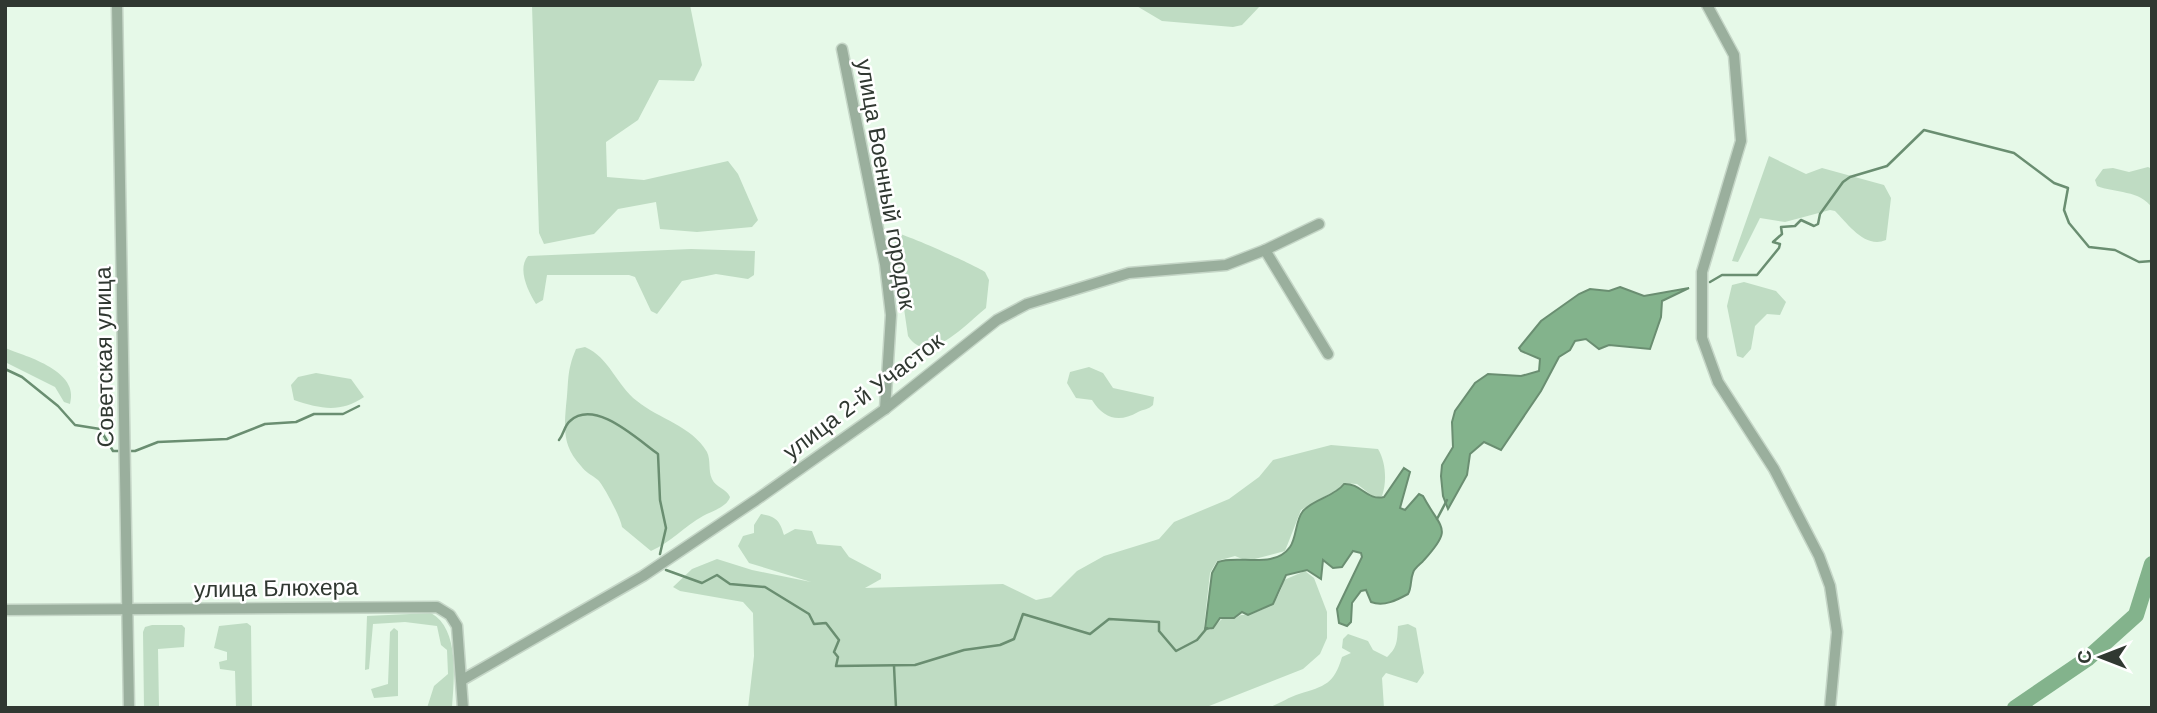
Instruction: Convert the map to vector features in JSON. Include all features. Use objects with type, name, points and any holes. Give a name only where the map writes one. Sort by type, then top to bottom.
[{"type":"street","name":"Советская улица","points":[[117,5],[129,708]]},
{"type":"street","points":[[1707,5],[1734,55],[1741,141],[1702,272],[1702,338],[1718,382],[1774,469],[1819,556],[1830,586],[1837,632],[1830,708]]},
{"type":"street","name":"улица Военный городок","points":[[842,49],[882,251],[891,315],[885,409]]},
{"type":"street","name":"улица 2-й Участок","points":[[462,681],[643,576],[885,409],[997,320],[1027,304],[1129,273],[1226,265],[1319,224]]},
{"type":"street","points":[[1265,250],[1328,354]]},
{"type":"street","name":"улица Блюхера","points":[[5,610],[437,607],[450,615],[457,626],[463,708]]},
{"type":"shaded area","points":[[532,5],[690,5],[702,65],[694,81],[659,80],[638,120],[606,142],[607,177],[644,180],[728,161],[738,174],[758,220],[752,227],[697,232],[660,229],[656,202],[618,209],[594,234],[544,244],[539,233]]},
{"type":"shaded area","points":[[1135,5],[1261,5],[1242,25],[1233,27],[1162,21]]},
{"type":"shaded area","points":[[1769,156],[1806,174],[1822,168],[1884,185],[1891,198],[1886,240],[1878,242],[1864,238],[1835,211],[1830,210],[1785,222],[1760,218],[1738,262],[1732,261]]},
{"type":"shaded area","points":[[2148,167],[2152,169],[2152,208],[2134,195],[2097,186],[2095,180],[2103,169],[2113,168],[2129,172]]},
{"type":"shaded area","points":[[896,233],[985,272],[989,280],[986,308],[937,345],[916,345],[908,336],[894,240]]},
{"type":"shaded area","points":[[691,249],[755,251],[754,275],[748,279],[716,274],[682,281],[657,314],[651,311],[635,277],[629,275],[547,275],[543,300],[536,304],[527,287],[523,267],[528,256]]},
{"type":"shaded area","points":[[1744,282],[1776,291],[1786,302],[1780,315],[1767,314],[1755,326],[1751,349],[1743,358],[1737,356],[1727,306],[1732,285]]},
{"type":"shaded area","points":[[1620,287],[1644,296],[1689,288],[1662,301],[1661,317],[1650,349],[1609,345],[1599,349],[1586,339],[1575,341],[1570,350],[1559,357],[1541,391],[1501,450],[1484,442],[1470,454],[1467,475],[1448,509],[1443,496],[1442,465],[1453,447],[1452,422],[1455,411],[1475,383],[1488,374],[1521,376],[1539,371],[1540,359],[1519,348],[1541,321],[1590,289],[1609,291]]},
{"type":"shaded area","points":[[585,347],[601,358],[637,401],[684,429],[701,443],[708,455],[712,479],[730,497],[723,506],[696,520],[665,544],[651,551],[622,527],[601,483],[575,459],[568,445],[565,423],[569,371],[576,349]]},
{"type":"shaded area","points":[[5,348],[38,361],[60,374],[71,392],[70,404],[64,402],[55,387],[5,362]]},
{"type":"shaded area","points":[[1089,367],[1103,373],[1113,388],[1154,397],[1153,405],[1118,418],[1107,415],[1092,400],[1076,398],[1067,383],[1070,372]]},
{"type":"shaded area","points":[[316,373],[351,379],[364,397],[347,405],[330,408],[294,400],[291,385],[298,377]]},
{"type":"shaded area","points":[[1331,445],[1378,449],[1385,472],[1382,496],[1375,498],[1357,484],[1344,483],[1301,510],[1285,551],[1247,561],[1235,556],[1217,561],[1210,573],[1204,627],[1210,630],[1222,619],[1236,618],[1264,609],[1276,598],[1284,580],[1305,571],[1314,578],[1327,612],[1327,638],[1320,654],[1303,669],[1204,708],[748,708],[754,656],[753,613],[743,602],[680,591],[673,587],[692,569],[717,559],[752,570],[811,582],[749,563],[738,546],[743,536],[754,533],[754,525],[761,514],[777,520],[784,535],[795,529],[812,531],[817,544],[841,546],[849,557],[881,574],[881,579],[865,588],[1003,584],[1036,600],[1051,597],[1077,571],[1104,556],[1159,539],[1174,522],[1229,499],[1259,477],[1273,460]]},
{"type":"shaded area","points":[[1404,468],[1410,472],[1400,508],[1405,510],[1419,494],[1423,496],[1442,528],[1439,541],[1414,571],[1408,594],[1381,604],[1371,602],[1366,590],[1361,591],[1352,603],[1351,622],[1347,626],[1339,623],[1337,609],[1362,557],[1361,553],[1353,551],[1342,567],[1333,568],[1323,560],[1321,579],[1307,570],[1286,575],[1273,604],[1248,615],[1242,612],[1234,618],[1220,618],[1213,628],[1205,629],[1212,573],[1218,562],[1265,560],[1283,554],[1292,543],[1300,515],[1313,503],[1335,492],[1344,484],[1355,486],[1373,497],[1384,497]]},
{"type":"shaded area","points":[[431,613],[447,631],[451,643],[454,670],[452,708],[427,708],[434,686],[448,674],[447,650],[441,645],[437,626],[405,622],[373,624],[369,669],[365,670],[367,616]]},
{"type":"shaded area","points":[[247,623],[251,626],[252,708],[236,708],[235,671],[220,669],[219,662],[227,660],[227,652],[214,648],[219,626]]},
{"type":"shaded area","points":[[1408,624],[1416,628],[1424,673],[1417,683],[1386,673],[1382,678],[1384,708],[1268,708],[1327,683],[1336,673],[1342,657],[1351,653],[1342,648],[1343,639],[1348,634],[1368,641],[1373,650],[1387,657],[1395,646],[1398,626]]},
{"type":"shaded area","points":[[182,625],[185,628],[184,647],[158,649],[159,708],[144,708],[143,632],[145,627]]},
{"type":"shaded area","points":[[394,628],[398,631],[398,696],[374,698],[371,689],[388,684],[390,632]]},
{"type":"waterway","points":[[1710,282],[1722,275],[1757,275],[1779,248],[1780,244],[1773,242],[1782,234],[1781,227],[1795,226],[1801,220],[1814,226],[1818,224],[1820,214],[1843,182],[1850,177],[1887,166],[1924,130],[2014,153],[2054,183],[2068,188],[2064,210],[2069,223],[2089,247],[2115,250],[2139,262],[2152,261]]},
{"type":"waterway","points":[[5,369],[22,377],[58,406],[75,425],[100,429],[113,451],[135,451],[158,442],[227,439],[265,424],[296,422],[314,414],[343,414],[359,406]]},
{"type":"waterway","points":[[559,440],[570,421],[580,415],[591,414],[628,431],[658,454],[660,500],[666,528],[660,554]]},
{"type":"waterway","points":[[1437,519],[1447,500]]},
{"type":"waterway","points":[[2015,708],[2087,659],[2136,615],[2152,564]]},
{"type":"waterway","points":[[666,570],[702,583],[717,575],[730,584],[765,587],[809,614],[814,624],[826,623],[839,640],[834,652],[838,657],[836,666],[915,665],[964,650],[1000,645],[1014,639],[1023,614],[1090,634],[1109,619],[1159,622],[1159,631],[1176,651],[1197,640],[1207,628]]},
{"type":"waterway","points":[[894,666],[896,708]]}]
